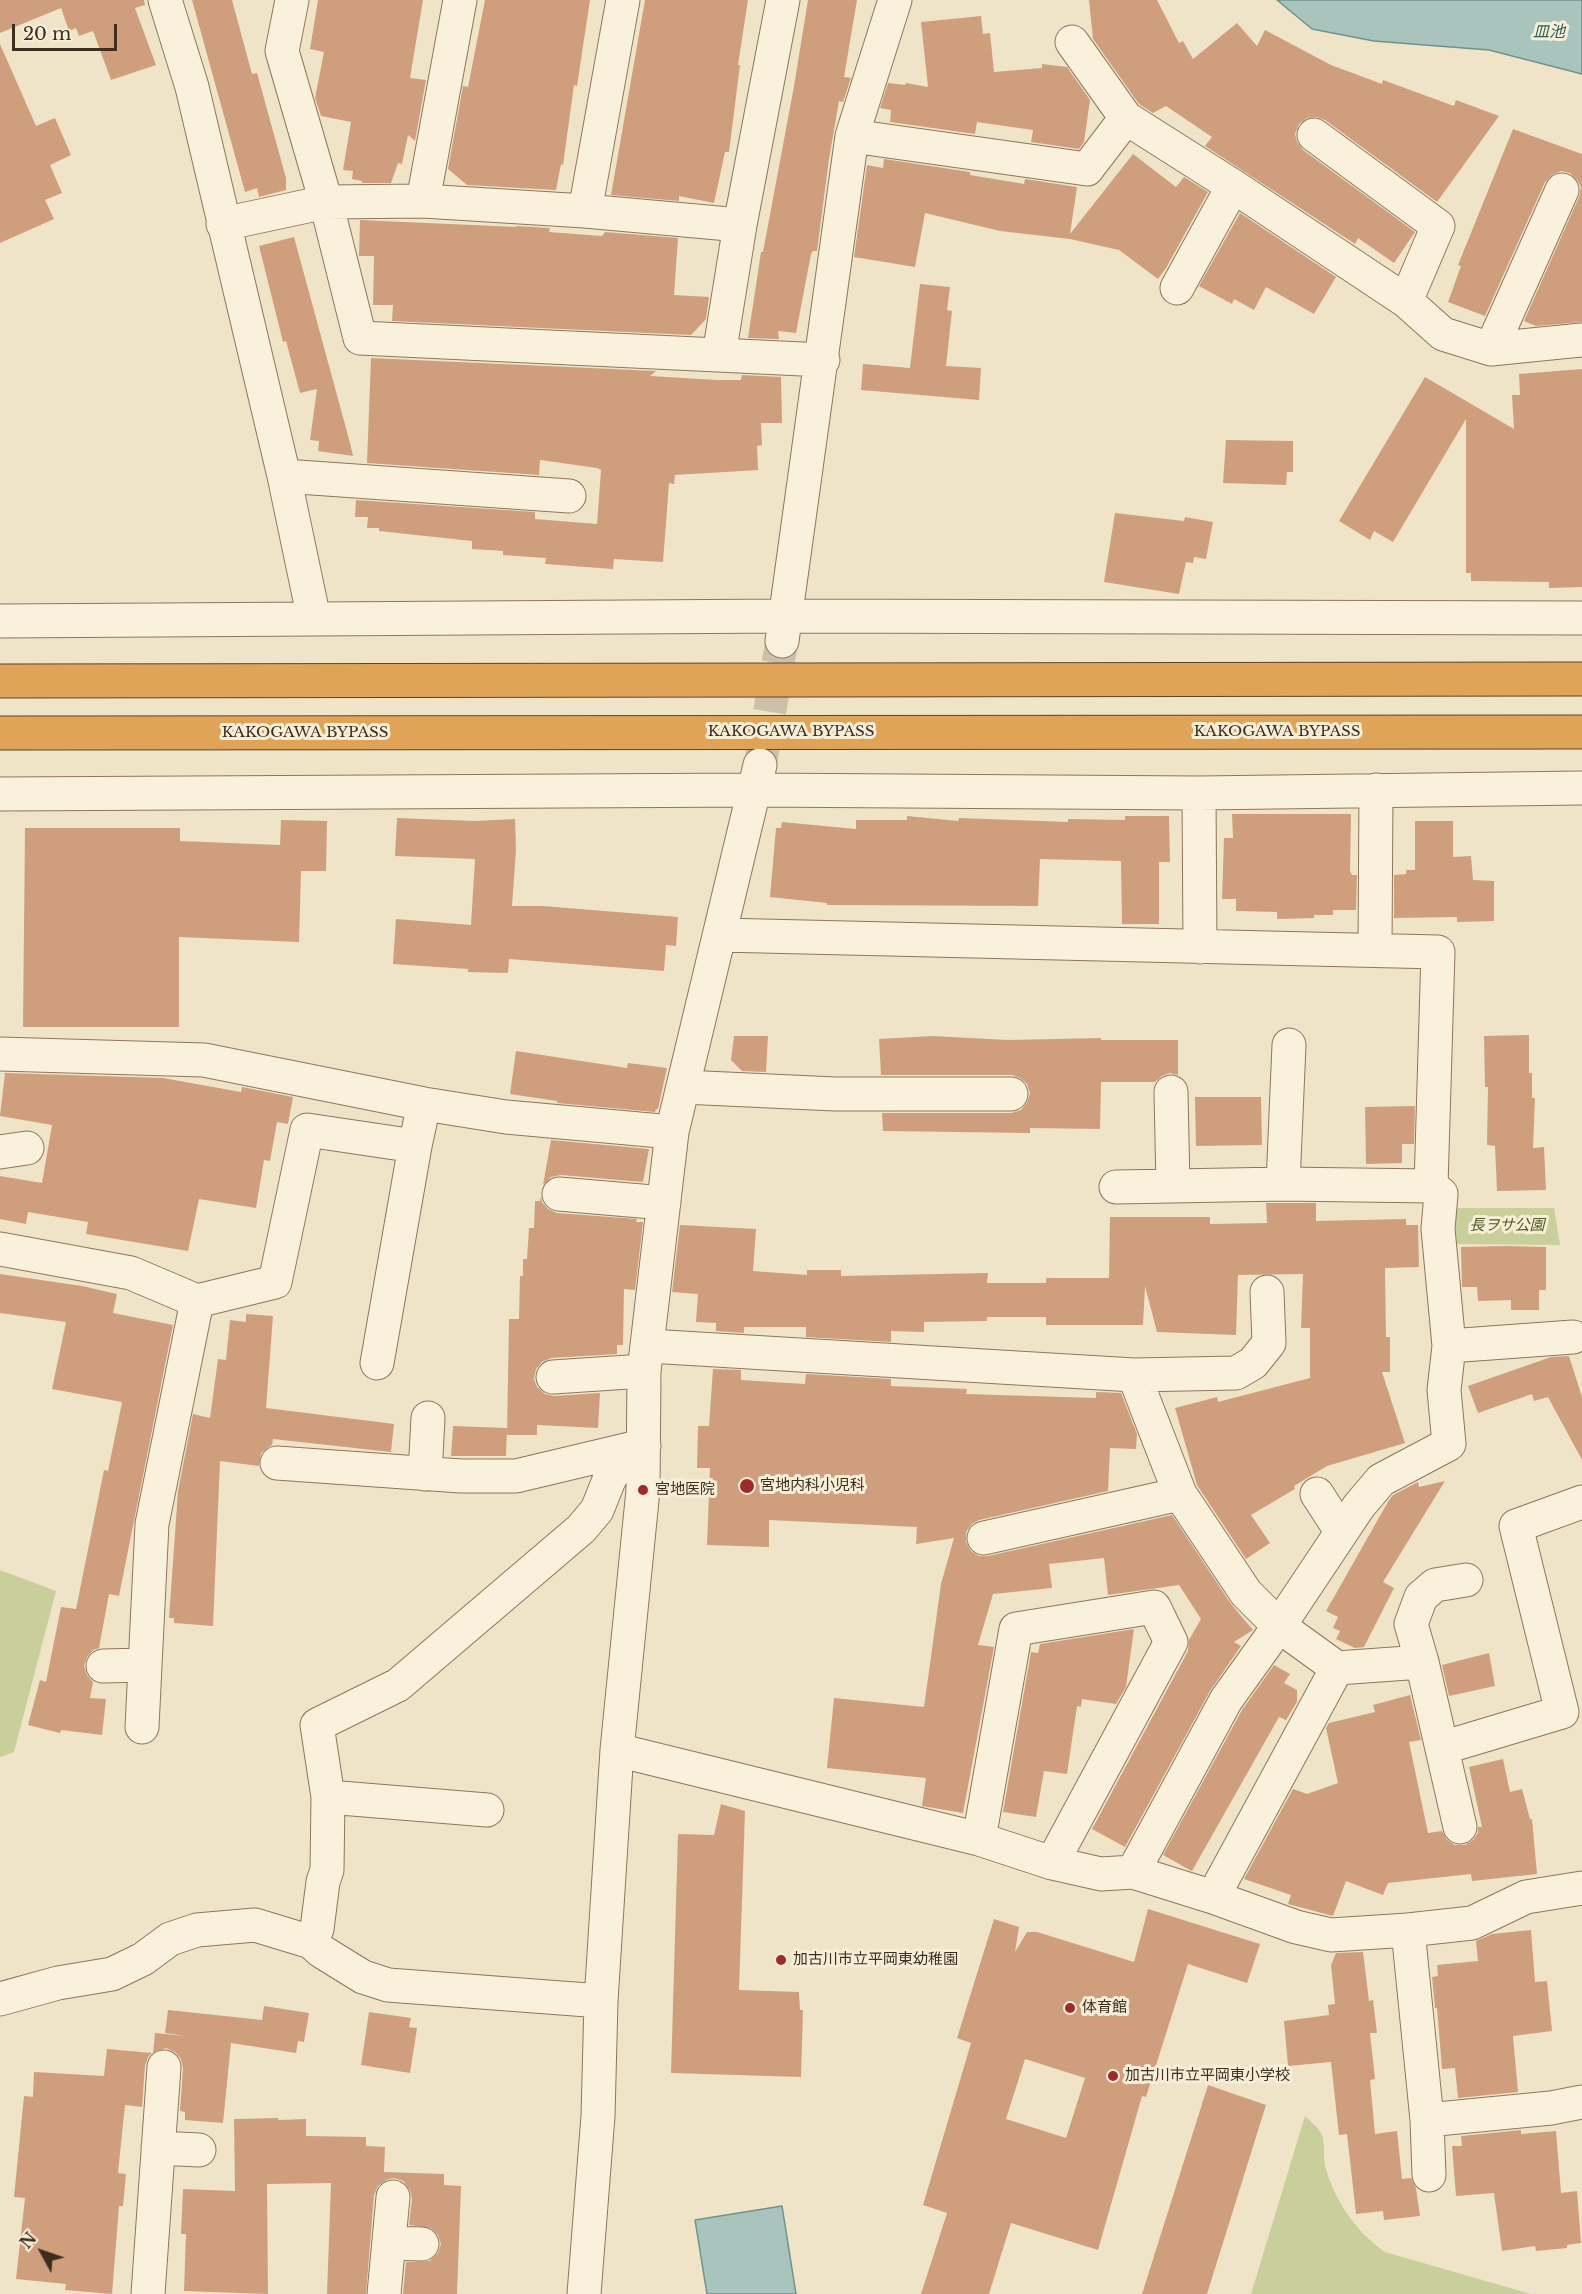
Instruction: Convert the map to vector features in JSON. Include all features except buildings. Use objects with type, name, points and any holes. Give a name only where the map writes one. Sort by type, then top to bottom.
[{"type":"highway","points":[[0,681],[1582,679]]},
{"type":"highway","name":"KAKOGAWA BYPASS","points":[[0,733],[1582,732]]},
{"type":"street","points":[[165,0],[192,87],[284,476],[314,619]]},
{"type":"street","points":[[292,0],[282,51],[326,201],[360,338],[823,360]]},
{"type":"street","points":[[423,201],[460,0]]},
{"type":"street","points":[[585,211],[623,0]]},
{"type":"street","points":[[719,355],[740,225],[783,0]]},
{"type":"street","points":[[784,628],[823,360],[852,136],[895,0]]},
{"type":"street","points":[[1072,42],[1126,118],[1406,301],[1443,334],[1491,349],[1582,340]]},
{"type":"street","points":[[852,136],[1087,169],[1126,118]]},
{"type":"street","points":[[1314,135],[1438,226],[1406,301]]},
{"type":"street","points":[[1177,288],[1233,186]]},
{"type":"street","points":[[1491,349],[1562,190]]},
{"type":"street","points":[[223,224],[326,201],[423,201],[585,211],[740,225]]},
{"type":"street","points":[[284,476],[569,496]]},
{"type":"street","points":[[0,621],[314,619],[784,628],[1582,618]]},
{"type":"street","points":[[584,2294],[598,2116],[601,2001],[617,1750],[643,1490],[646,1358],[672,1132],[757,778]]},
{"type":"street","points":[[0,794],[757,778],[1199,793],[1582,788]]},
{"type":"street","points":[[1375,950],[1376,790]]},
{"type":"street","points":[[1199,793],[1200,947]]},
{"type":"street","points":[[720,935],[1438,951],[1431,1186]]},
{"type":"street","points":[[1283,1184],[1289,1045]]},
{"type":"street","points":[[0,1054],[204,1060],[424,1104],[506,1117],[672,1132]]},
{"type":"street","points":[[683,1087],[835,1094],[1011,1094]]},
{"type":"street","points":[[1171,1092],[1173,1186]]},
{"type":"street","points":[[377,1364],[424,1104]]},
{"type":"street","points":[[0,1249],[131,1273],[197,1301],[275,1282],[307,1130],[415,1146]]},
{"type":"street","points":[[1116,1187],[1283,1184],[1431,1186],[1442,1194],[1438,1228],[1449,1346],[1443,1390],[1449,1444],[1382,1480],[1359,1506],[1279,1626],[1226,1700],[1133,1872]]},
{"type":"street","points":[[559,1194],[664,1203]]},
{"type":"street","points":[[554,1377],[646,1358],[1134,1376],[1236,1373],[1253,1363],[1269,1343],[1267,1292]]},
{"type":"street","points":[[142,1727],[152,1524],[197,1301]]},
{"type":"street","points":[[1449,1346],[1573,1337]]},
{"type":"street","points":[[1134,1376],[1180,1494],[1246,1593],[1279,1626],[1337,1668],[1422,1662]]},
{"type":"street","points":[[425,1474],[428,1418]]},
{"type":"street","points":[[277,1463],[425,1474],[516,1476],[644,1446]]},
{"type":"street","points":[[311,1942],[317,1929],[323,1882],[327,1870],[328,1797],[317,1725],[398,1685],[581,1529],[597,1510],[616,1468],[644,1446]]},
{"type":"street","points":[[984,1538],[1180,1494]]},
{"type":"street","points":[[1317,1494],[1341,1531]]},
{"type":"street","points":[[1442,1748],[1562,1712],[1516,1526],[1582,1502]]},
{"type":"street","points":[[1460,1827],[1411,1624],[1421,1597],[1435,1586],[1466,1580]]},
{"type":"street","points":[[979,1839],[1016,1629],[1154,1607],[1171,1642],[1052,1863]]},
{"type":"street","points":[[103,1666],[144,1665]]},
{"type":"street","points":[[1213,1897],[1337,1668]]},
{"type":"street","points":[[617,1750],[979,1839],[1052,1863],[1101,1874],[1133,1872],[1213,1897],[1296,1927],[1331,1935],[1472,1923],[1526,1897],[1582,1888]]},
{"type":"street","points":[[328,1797],[487,1810]]},
{"type":"street","points":[[0,2000],[58,1983],[112,1974],[143,1959],[170,1940],[197,1930],[255,1925],[311,1942],[321,1952],[363,1977],[388,1985],[601,2001]]},
{"type":"street","points":[[1408,1930],[1427,2120],[1429,2175]]},
{"type":"street","points":[[148,2294],[164,2067]]},
{"type":"street","points":[[1427,2120],[1551,2108],[1582,2102]]},
{"type":"street","points":[[158,2148],[199,2150]]},
{"type":"street","points":[[384,2294],[393,2197]]},
{"type":"street","points":[[389,2243],[422,2244]]},
{"type":"green space","name":"長ヲサ公園","points":[[1454,1208],[1554,1208],[1560,1245],[1457,1244]]},
{"type":"green space","points":[[0,1570],[56,1591],[14,1752],[0,1757]]},
{"type":"green space","points":[[1305,2116],[1323,2137],[1325,2166],[1340,2203],[1355,2225],[1374,2244],[1385,2252],[1531,2294],[1251,2294]]},
{"type":"water","name":"皿池","points":[[1277,0],[1582,0],[1582,74],[1489,50],[1374,41],[1312,29]]},
{"type":"water","points":[[782,2206],[796,2294],[707,2294],[695,2220]]},
{"type":"tunnel","points":[[761,760],[782,641]]},
{"type":"place","name":"宮地内科小児科","points":[[747,1486]]},
{"type":"place","name":"宮地医院","points":[[643,1490]]},
{"type":"place","name":"加古川市立平岡東幼稚園","points":[[781,1960]]},
{"type":"place","name":"体育館","points":[[1070,2008]]},
{"type":"place","name":"加古川市立平岡東小学校","points":[[1113,2076]]}]
